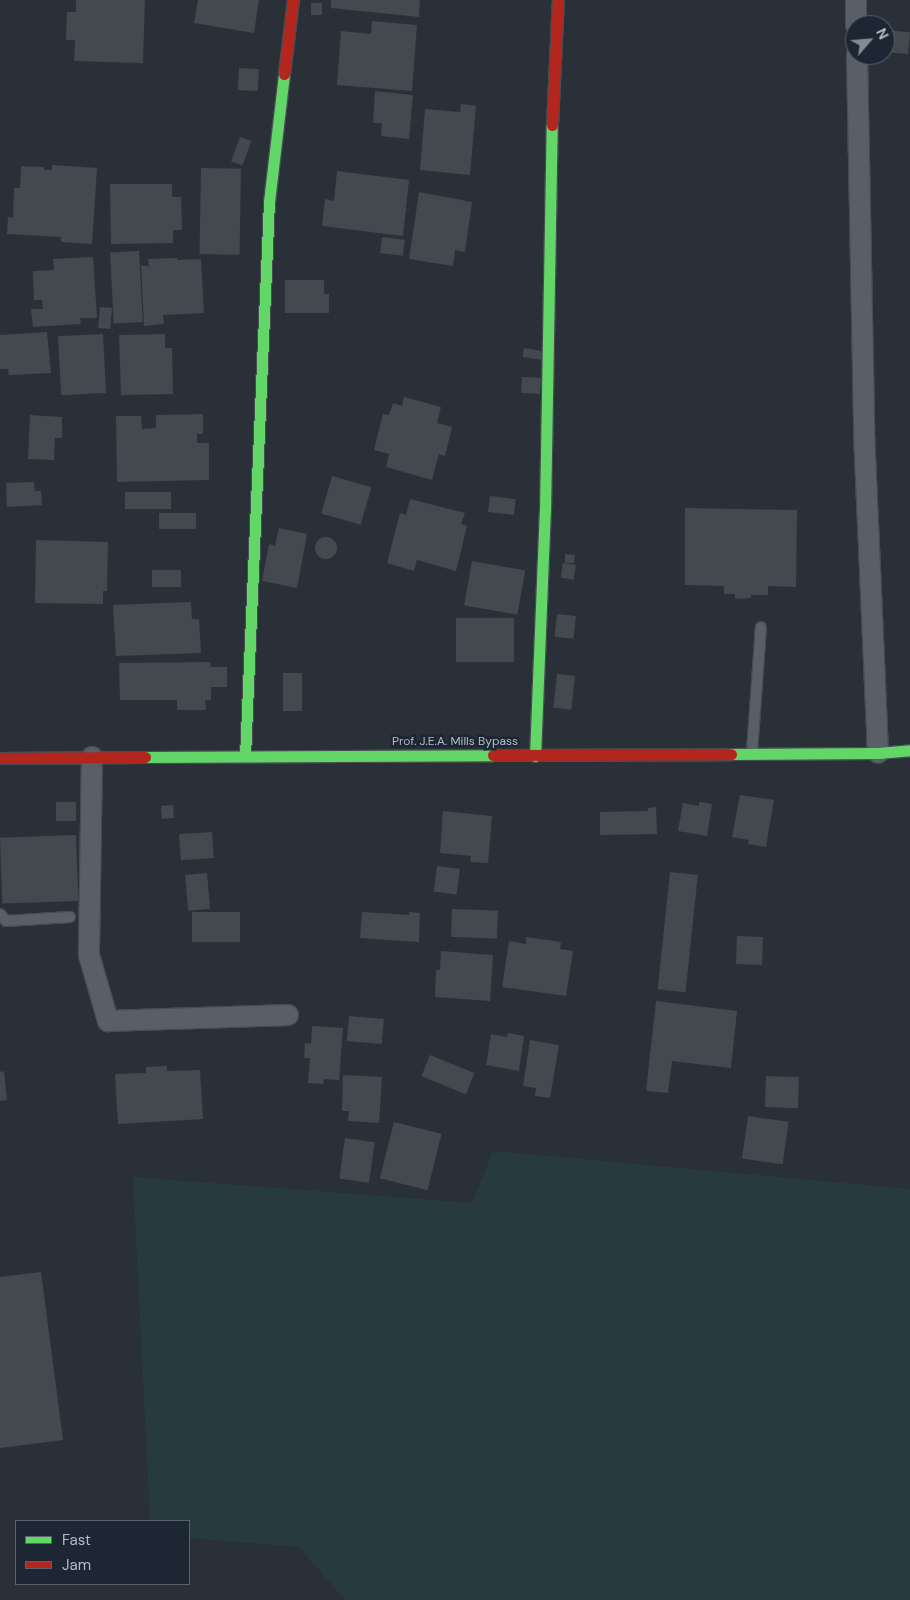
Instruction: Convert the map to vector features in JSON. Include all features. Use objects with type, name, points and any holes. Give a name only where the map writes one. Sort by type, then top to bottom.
[{"type":"street","points":[[245,756],[269,202],[293,0]]},
{"type":"street","points":[[535,756],[545,511],[551,145],[558,0]]},
{"type":"street","points":[[856,0],[856,15]]},
{"type":"street","points":[[857,65],[864,432],[878,753]]},
{"type":"street","name":"Prof. J.E.A. Mills Bypass","points":[[0,758],[535,756],[752,752],[878,753],[910,750]]},
{"type":"street","points":[[92,757],[89,955],[108,1021],[288,1015]]},
{"type":"lane","points":[[752,752],[761,627]]},
{"type":"lane","points":[[0,914],[6,921],[70,917]]},
{"type":"green space","points":[[493,1151],[910,1189],[910,1600],[345,1600],[299,1547],[190,1538],[190,1520],[150,1520],[133,1177],[472,1203]]},
{"type":"building","points":[[76,0],[145,0],[143,63],[74,61],[75,40],[66,40],[67,12],[76,12]]},
{"type":"building","points":[[198,0],[259,0],[254,33],[194,23]]},
{"type":"building","points":[[331,0],[420,0],[419,17],[331,8]]},
{"type":"building","points":[[311,3],[322,3],[322,15],[311,15]]},
{"type":"building","points":[[372,21],[417,25],[412,91],[337,85],[341,31],[371,34]]},
{"type":"building","points":[[895,31],[910,32],[908,54],[895,53]]},
{"type":"building","points":[[239,68],[259,69],[258,91],[238,90]]},
{"type":"building","points":[[375,91],[413,95],[409,139],[381,136],[382,123],[373,123]]},
{"type":"building","points":[[461,104],[476,106],[470,175],[420,170],[425,109],[460,112]]},
{"type":"building","points":[[240,137],[251,141],[242,166],[231,161]]},
{"type":"building","points":[[52,165],[97,168],[92,244],[61,242],[61,237],[7,234],[8,217],[13,218],[14,188],[20,188],[21,166],[44,167],[44,170],[52,170]]},
{"type":"building","points":[[201,168],[241,169],[239,255],[199,254]]},
{"type":"building","points":[[337,171],[409,180],[403,236],[322,226],[325,199],[334,201]]},
{"type":"building","points":[[110,184],[172,184],[172,197],[181,197],[182,230],[173,230],[173,243],[111,244]]},
{"type":"building","points":[[419,192],[472,202],[465,252],[455,250],[453,266],[409,259]]},
{"type":"building","points":[[382,237],[405,240],[403,256],[380,253]]},
{"type":"building","points":[[139,251],[143,322],[114,323],[110,253]]},
{"type":"building","points":[[93,257],[97,318],[80,318],[81,324],[33,327],[31,309],[43,309],[42,300],[34,300],[33,271],[54,270],[53,259]]},
{"type":"building","points":[[177,258],[177,260],[201,259],[204,313],[163,315],[164,324],[144,326],[141,266],[149,266],[148,259]]},
{"type":"building","points":[[285,280],[324,280],[324,294],[329,294],[329,313],[285,313]]},
{"type":"building","points":[[100,307],[112,308],[110,329],[98,328]]},
{"type":"building","points":[[47,332],[51,373],[9,375],[8,369],[0,369],[0,335]]},
{"type":"building","points":[[103,334],[106,393],[61,395],[58,336]]},
{"type":"building","points":[[165,334],[165,348],[172,348],[173,394],[121,395],[119,335]]},
{"type":"building","points":[[524,348],[544,351],[542,360],[523,357]]},
{"type":"building","points":[[522,377],[541,378],[540,394],[521,393]]},
{"type":"building","points":[[404,397],[441,407],[437,423],[452,427],[445,456],[439,454],[432,480],[386,467],[389,454],[374,450],[383,414],[389,415],[393,403],[402,406]]},
{"type":"building","points":[[203,414],[203,434],[197,434],[197,443],[209,443],[209,480],[117,482],[116,416],[141,416],[142,429],[156,428],[156,415]]},
{"type":"building","points":[[30,415],[62,417],[62,438],[55,438],[54,460],[28,459]]},
{"type":"building","points":[[332,476],[371,487],[361,525],[321,513]]},
{"type":"building","points":[[34,482],[35,491],[41,491],[42,505],[7,507],[6,483]]},
{"type":"building","points":[[125,492],[171,492],[171,509],[125,509]]},
{"type":"building","points":[[490,496],[516,499],[514,515],[488,512]]},
{"type":"building","points":[[410,499],[465,513],[461,524],[467,526],[456,571],[417,560],[414,571],[387,563],[400,513],[406,515]]},
{"type":"building","points":[[685,508],[797,510],[796,587],[768,586],[768,595],[751,595],[751,598],[735,599],[735,594],[724,594],[724,586],[685,585]]},
{"type":"building","points":[[159,513],[196,513],[196,529],[159,529]]},
{"type":"building","points":[[279,528],[307,534],[297,588],[262,581],[269,544],[275,546]]},
{"type":"building","points":[[326,537],[334,540],[337,548],[334,556],[326,559],[318,556],[315,548],[318,540]]},
{"type":"building","points":[[36,540],[108,542],[107,591],[103,591],[103,604],[35,603]]},
{"type":"building","points":[[565,554],[575,555],[574,563],[565,563]]},
{"type":"building","points":[[472,561],[525,570],[517,615],[464,605]]},
{"type":"building","points":[[563,563],[576,565],[573,580],[561,578]]},
{"type":"building","points":[[152,570],[181,570],[181,587],[152,587]]},
{"type":"building","points":[[191,602],[192,619],[199,619],[201,653],[116,656],[113,605]]},
{"type":"building","points":[[557,614],[576,616],[573,639],[555,637]]},
{"type":"building","points":[[456,618],[514,618],[514,662],[456,662]]},
{"type":"building","points":[[210,662],[211,667],[227,667],[227,687],[211,687],[211,700],[205,700],[206,710],[177,710],[177,700],[120,700],[119,663]]},
{"type":"building","points":[[283,673],[302,673],[302,711],[283,711]]},
{"type":"building","points":[[557,674],[575,676],[571,710],[553,708]]},
{"type":"building","points":[[740,795],[774,800],[766,847],[748,844],[749,840],[732,837]]},
{"type":"building","points":[[56,802],[76,802],[76,821],[56,821]]},
{"type":"building","points":[[699,802],[712,804],[707,836],[678,831],[683,803],[699,806]]},
{"type":"building","points":[[173,805],[174,818],[162,819],[161,806]]},
{"type":"building","points":[[656,807],[657,834],[600,835],[600,812],[648,811],[648,808]]},
{"type":"building","points":[[443,811],[492,816],[488,863],[470,862],[471,856],[440,853]]},
{"type":"building","points":[[212,832],[214,858],[181,860],[179,834]]},
{"type":"building","points":[[76,835],[78,901],[2,904],[0,838]]},
{"type":"building","points":[[437,866],[460,869],[457,895],[434,892]]},
{"type":"building","points":[[670,872],[698,875],[686,992],[658,989]]},
{"type":"building","points":[[207,873],[210,909],[188,911],[185,875]]},
{"type":"building","points":[[452,909],[498,911],[497,939],[451,937]]},
{"type":"building","points":[[192,912],[240,912],[240,942],[192,942]]},
{"type":"building","points":[[362,912],[409,915],[409,912],[420,913],[419,942],[360,938]]},
{"type":"building","points":[[737,936],[763,937],[762,965],[736,964]]},
{"type":"building","points":[[526,937],[561,942],[560,949],[573,951],[566,996],[502,987],[509,941],[526,944]]},
{"type":"building","points":[[441,951],[493,955],[490,1001],[435,997],[436,970],[440,970]]},
{"type":"building","points":[[656,1001],[737,1011],[731,1068],[672,1061],[668,1093],[646,1091]]},
{"type":"building","points":[[349,1016],[384,1019],[382,1044],[347,1041]]},
{"type":"building","points":[[312,1026],[343,1028],[339,1080],[324,1079],[323,1084],[308,1083],[310,1058],[304,1058],[305,1043],[311,1044]]},
{"type":"building","points":[[508,1033],[524,1036],[519,1071],[486,1065],[491,1034],[507,1037]]},
{"type":"building","points":[[530,1040],[559,1045],[550,1098],[535,1096],[536,1088],[523,1086]]},
{"type":"building","points":[[430,1055],[475,1073],[466,1094],[421,1076]]},
{"type":"building","points":[[167,1066],[167,1071],[200,1070],[203,1119],[118,1124],[115,1074],[146,1073],[146,1067]]},
{"type":"building","points":[[4,1071],[7,1100],[0,1101],[0,1072]]},
{"type":"building","points":[[343,1075],[382,1077],[379,1123],[348,1121],[349,1111],[342,1111]]},
{"type":"building","points":[[766,1076],[799,1077],[798,1108],[765,1107]]},
{"type":"building","points":[[748,1116],[789,1122],[783,1164],[742,1159]]},
{"type":"building","points":[[394,1122],[442,1134],[428,1190],[380,1178]]},
{"type":"building","points":[[345,1138],[375,1142],[369,1183],[339,1179]]},
{"type":"building","points":[[41,1272],[63,1440],[0,1448],[0,1277]]},
{"type":"traffic: fast","points":[[245,756],[269,202],[284,74]]},
{"type":"traffic: fast","points":[[535,756],[545,511],[552,125]]},
{"type":"traffic: fast","points":[[731,754],[878,753],[910,750]]},
{"type":"traffic: fast","points":[[145,757],[493,755]]},
{"type":"traffic: jam","points":[[284,74],[293,0]]},
{"type":"traffic: jam","points":[[552,125],[558,0]]},
{"type":"traffic: jam","points":[[493,755],[731,754]]},
{"type":"traffic: jam","points":[[0,758],[145,757]]}]
